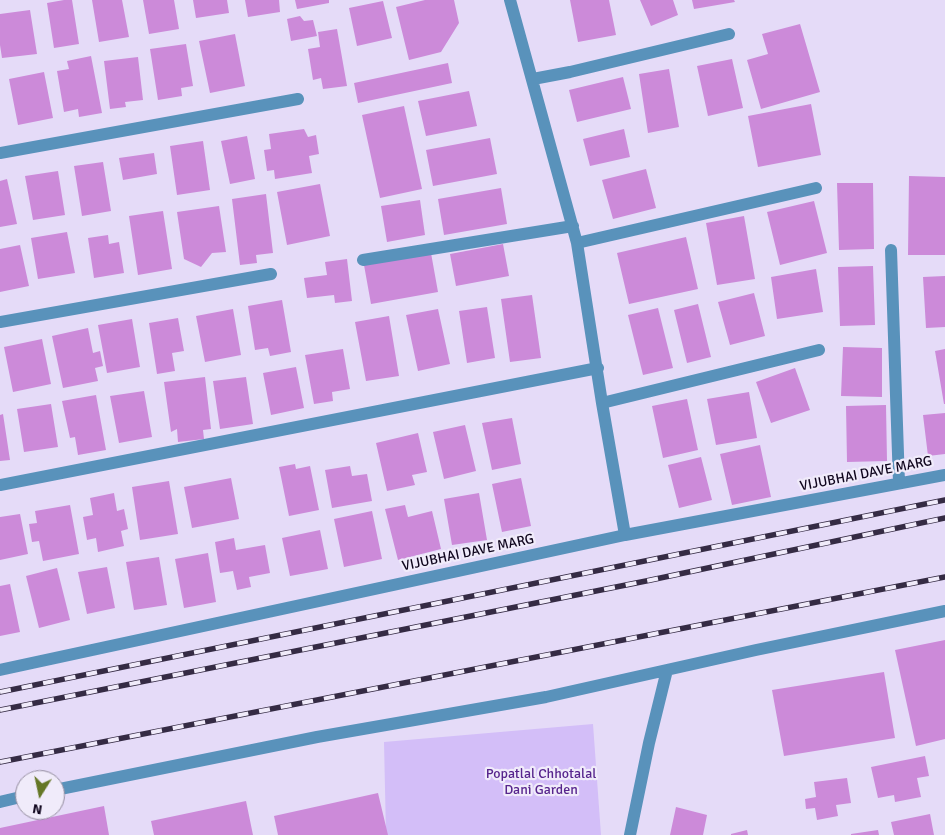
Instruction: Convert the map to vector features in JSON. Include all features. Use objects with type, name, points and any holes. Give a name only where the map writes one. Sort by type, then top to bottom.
[{"type":"street","points":[[510,0],[577,243],[625,535]]},
{"type":"street","points":[[533,79],[729,34]]},
{"type":"street","points":[[0,154],[298,99]]},
{"type":"street","points":[[577,243],[816,188]]},
{"type":"street","points":[[363,260],[573,226]]},
{"type":"street","points":[[891,250],[899,483]]},
{"type":"street","points":[[0,322],[271,274]]},
{"type":"street","points":[[602,403],[819,350]]},
{"type":"street","points":[[0,486],[598,368]]},
{"type":"street","name":"VIJUBHAI DAVE MARG","points":[[0,670],[625,535],[945,475]]},
{"type":"street","points":[[65,788],[317,737],[546,697],[756,650],[945,611]]},
{"type":"street","points":[[630,835],[649,743],[667,670]]},
{"type":"street","points":[[0,802],[15,798]]},
{"type":"green space","name":"Popatlal Chhotalal Dani Garden","points":[[593,724],[601,835],[386,835],[384,742]]},
{"type":"building","points":[[72,0],[79,44],[54,48],[47,3]]},
{"type":"building","points":[[92,0],[122,0],[129,37],[99,42]]},
{"type":"building","points":[[143,0],[174,0],[179,29],[149,34]]},
{"type":"building","points":[[193,0],[227,0],[229,13],[196,18]]},
{"type":"building","points":[[245,0],[279,0],[280,12],[248,17]]},
{"type":"building","points":[[295,0],[329,0],[329,3],[297,9]]},
{"type":"building","points":[[425,0],[454,0],[459,23],[441,52],[409,60],[396,7]]},
{"type":"building","points":[[570,0],[609,0],[616,35],[578,42]]},
{"type":"building","points":[[640,0],[673,0],[678,15],[651,26]]},
{"type":"building","points":[[692,0],[734,0],[735,2],[694,9]]},
{"type":"building","points":[[383,1],[392,38],[357,46],[349,8]]},
{"type":"building","points":[[30,10],[37,54],[2,58],[0,14]]},
{"type":"building","points":[[300,16],[304,21],[313,20],[317,36],[291,41],[287,19]]},
{"type":"building","points":[[800,24],[820,92],[761,109],[747,60],[768,54],[762,34]]},
{"type":"building","points":[[337,29],[347,86],[323,89],[321,78],[313,80],[308,49],[320,47],[318,32]]},
{"type":"building","points":[[235,34],[245,86],[210,93],[199,41]]},
{"type":"building","points":[[186,44],[193,86],[181,88],[182,96],[158,100],[150,49]]},
{"type":"building","points":[[91,56],[102,113],[79,117],[78,109],[64,112],[57,71],[69,69],[67,61]]},
{"type":"building","points":[[138,57],[143,100],[125,102],[126,107],[110,109],[104,61]]},
{"type":"building","points":[[732,59],[743,108],[708,116],[697,66]]},
{"type":"building","points":[[448,63],[452,83],[358,103],[354,83]]},
{"type":"building","points":[[669,69],[679,127],[648,133],[639,74]]},
{"type":"building","points":[[44,72],[53,118],[18,125],[9,79]]},
{"type":"building","points":[[623,77],[631,109],[577,122],[569,90]]},
{"type":"building","points":[[469,91],[477,126],[426,136],[418,101]]},
{"type":"building","points":[[811,104],[821,155],[758,167],[748,116]]},
{"type":"building","points":[[404,106],[422,189],[380,198],[362,115]]},
{"type":"building","points":[[304,129],[308,137],[316,135],[319,154],[309,156],[312,173],[275,179],[274,170],[267,171],[264,150],[271,149],[269,134]]},
{"type":"building","points":[[624,129],[630,157],[590,166],[583,139]]},
{"type":"building","points":[[247,136],[255,179],[230,184],[221,141]]},
{"type":"building","points":[[490,138],[497,174],[433,186],[426,150]]},
{"type":"building","points":[[203,141],[210,190],[177,195],[170,146]]},
{"type":"building","points":[[154,153],[157,174],[123,180],[119,158]]},
{"type":"building","points":[[103,162],[111,211],[82,216],[74,166]]},
{"type":"building","points":[[646,169],[656,208],[613,219],[602,180]]},
{"type":"building","points":[[58,171],[65,215],[33,220],[25,176]]},
{"type":"building","points":[[909,176],[945,177],[945,255],[908,255]]},
{"type":"building","points":[[7,179],[17,224],[0,227],[0,181]]},
{"type":"building","points":[[837,183],[873,183],[874,249],[839,250]]},
{"type":"building","points":[[320,184],[330,236],[287,245],[277,192]]},
{"type":"building","points":[[501,188],[507,224],[444,235],[438,199]]},
{"type":"building","points":[[266,194],[273,253],[256,255],[257,263],[240,265],[232,199]]},
{"type":"building","points":[[420,200],[425,235],[387,242],[381,206]]},
{"type":"building","points":[[814,201],[827,253],[780,265],[767,212]]},
{"type":"building","points":[[219,206],[226,252],[212,253],[201,267],[184,259],[177,212]]},
{"type":"building","points":[[163,211],[172,269],[138,275],[129,216]]},
{"type":"building","points":[[744,216],[755,279],[717,285],[706,223]]},
{"type":"building","points":[[67,232],[75,273],[38,279],[31,238]]},
{"type":"building","points":[[108,235],[109,244],[119,242],[124,273],[94,278],[88,238]]},
{"type":"building","points":[[686,237],[698,289],[629,304],[617,253]]},
{"type":"building","points":[[503,244],[509,276],[456,286],[450,254]]},
{"type":"building","points":[[20,245],[29,286],[0,292],[0,249]]},
{"type":"building","points":[[431,253],[438,292],[371,304],[364,265]]},
{"type":"building","points":[[347,259],[352,301],[335,303],[334,295],[307,298],[304,278],[327,275],[325,262]]},
{"type":"building","points":[[873,266],[875,325],[840,326],[838,267]]},
{"type":"building","points":[[816,269],[823,312],[777,319],[771,277]]},
{"type":"building","points":[[945,276],[945,327],[926,328],[923,277]]},
{"type":"building","points":[[754,293],[765,336],[730,345],[718,302]]},
{"type":"building","points":[[532,295],[541,358],[510,362],[501,299]]},
{"type":"building","points":[[282,300],[291,352],[270,356],[268,348],[255,350],[248,306]]},
{"type":"building","points":[[698,304],[711,357],[687,363],[674,310]]},
{"type":"building","points":[[487,307],[495,358],[467,363],[459,311]]},
{"type":"building","points":[[658,308],[673,368],[643,375],[628,315]]},
{"type":"building","points":[[233,309],[241,355],[205,362],[196,316]]},
{"type":"building","points":[[438,309],[450,364],[418,371],[406,315]]},
{"type":"building","points":[[389,316],[399,376],[366,381],[355,322]]},
{"type":"building","points":[[178,318],[184,351],[172,353],[175,371],[157,374],[149,323]]},
{"type":"building","points":[[132,319],[140,367],[107,373],[98,325]]},
{"type":"building","points":[[88,328],[93,353],[100,351],[103,366],[95,368],[98,381],[63,388],[52,336]]},
{"type":"building","points":[[42,339],[51,384],[13,392],[4,347]]},
{"type":"building","points":[[843,347],[882,348],[882,397],[841,396]]},
{"type":"building","points":[[343,349],[350,389],[332,392],[333,401],[314,404],[305,355]]},
{"type":"building","points":[[945,349],[945,404],[944,404],[935,351]]},
{"type":"building","points":[[296,367],[304,408],[271,415],[263,373]]},
{"type":"building","points":[[795,368],[810,410],[771,423],[756,382]]},
{"type":"building","points":[[205,377],[211,429],[203,430],[204,439],[178,442],[177,429],[171,432],[164,382]]},
{"type":"building","points":[[246,377],[253,424],[220,429],[213,381]]},
{"type":"building","points":[[144,391],[152,437],[119,443],[110,396]]},
{"type":"building","points":[[749,392],[757,438],[716,445],[707,399]]},
{"type":"building","points":[[96,395],[106,450],[78,455],[75,437],[70,438],[62,401]]},
{"type":"building","points":[[687,399],[698,450],[663,458],[652,406]]},
{"type":"building","points":[[51,404],[58,447],[24,452],[17,409]]},
{"type":"building","points":[[886,405],[887,461],[847,462],[846,406]]},
{"type":"building","points":[[945,413],[945,454],[928,456],[923,415]]},
{"type":"building","points":[[3,414],[10,460],[0,461],[0,415]]},
{"type":"building","points":[[512,418],[521,464],[492,470],[482,423]]},
{"type":"building","points":[[465,425],[476,471],[444,479],[433,432]]},
{"type":"building","points":[[418,433],[427,472],[412,475],[415,485],[387,491],[376,443]]},
{"type":"building","points":[[760,445],[771,497],[732,505],[720,454]]},
{"type":"building","points":[[701,457],[712,500],[679,508],[668,465]]},
{"type":"building","points":[[295,464],[296,469],[310,466],[319,510],[289,516],[279,467]]},
{"type":"building","points":[[350,466],[352,476],[367,474],[372,501],[332,508],[325,470]]},
{"type":"building","points":[[231,478],[239,519],[192,528],[184,487]]},
{"type":"building","points":[[521,478],[531,526],[502,532],[492,484]]},
{"type":"building","points":[[169,481],[178,534],[140,540],[132,487]]},
{"type":"building","points":[[114,493],[117,511],[124,509],[128,529],[121,531],[124,546],[98,552],[96,538],[87,540],[83,517],[93,515],[90,498]]},
{"type":"building","points":[[479,493],[487,540],[452,545],[444,499]]},
{"type":"building","points":[[70,505],[79,554],[43,561],[39,541],[32,542],[29,524],[37,523],[35,511]]},
{"type":"building","points":[[405,505],[408,517],[432,511],[441,549],[398,560],[385,509]]},
{"type":"building","points":[[372,511],[382,559],[344,567],[334,519]]},
{"type":"building","points":[[20,514],[28,554],[0,560],[0,517]]},
{"type":"building","points":[[320,530],[328,569],[290,576],[282,538]]},
{"type":"building","points":[[234,538],[236,550],[265,545],[270,573],[249,577],[251,587],[237,590],[233,571],[220,573],[215,542]]},
{"type":"building","points":[[208,553],[216,602],[184,608],[175,559]]},
{"type":"building","points":[[159,557],[167,605],[134,610],[126,562]]},
{"type":"building","points":[[107,567],[115,608],[87,614],[78,572]]},
{"type":"building","points":[[57,568],[70,620],[39,628],[26,576]]},
{"type":"building","points":[[10,584],[20,632],[0,636],[0,586]]},
{"type":"building","points":[[945,640],[945,739],[916,746],[895,650]]},
{"type":"building","points":[[884,672],[895,738],[784,756],[772,690]]},
{"type":"building","points":[[925,756],[929,776],[917,778],[921,797],[895,802],[894,795],[878,798],[871,767]]},
{"type":"building","points":[[847,778],[851,803],[836,805],[838,816],[817,820],[815,808],[806,809],[805,799],[816,797],[814,782]]},
{"type":"building","points":[[378,793],[388,835],[278,835],[274,816]]},
{"type":"building","points":[[246,801],[253,835],[154,835],[151,821]]},
{"type":"building","points":[[104,806],[109,835],[0,835],[0,828],[38,820],[65,820],[65,814]]},
{"type":"building","points":[[676,807],[707,815],[703,835],[670,835]]},
{"type":"building","points":[[930,814],[934,835],[894,835],[891,822]]},
{"type":"building","points":[[747,830],[748,835],[731,835],[731,834]]},
{"type":"building","points":[[878,830],[879,835],[851,835],[851,834]]},
{"type":"railway","points":[[0,692],[945,500]]},
{"type":"railway","points":[[0,710],[646,581],[945,518]]},
{"type":"railway","points":[[0,762],[945,577]]}]
